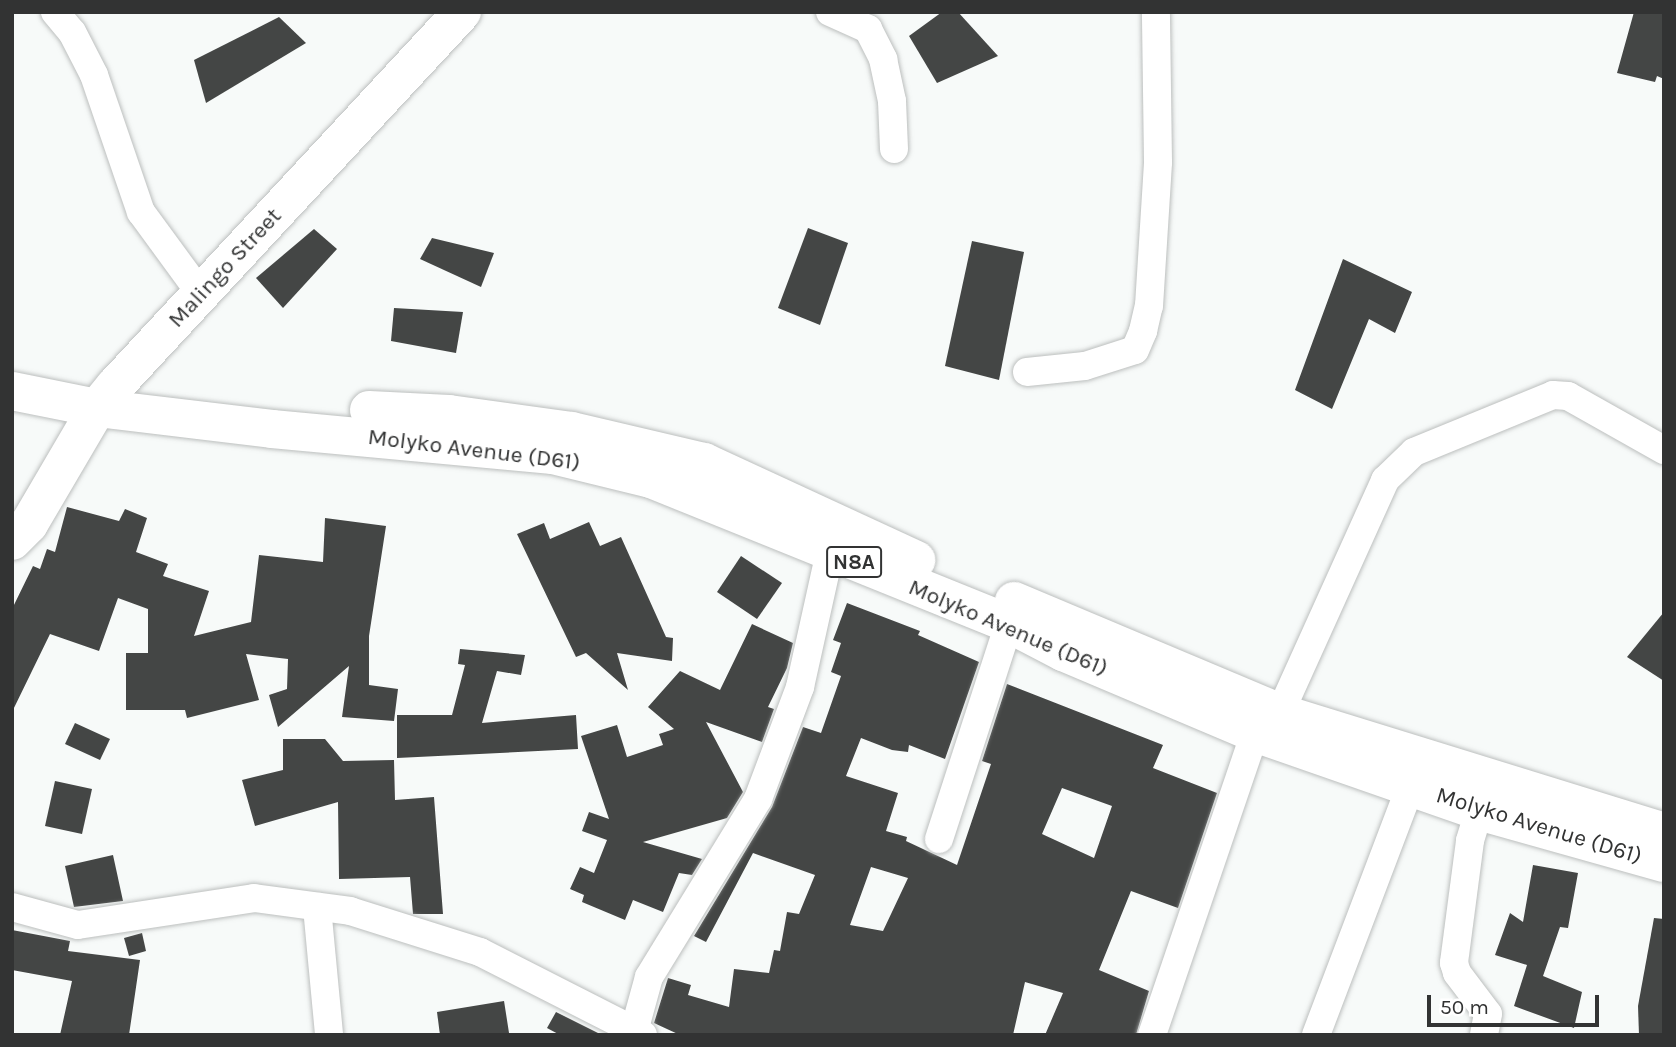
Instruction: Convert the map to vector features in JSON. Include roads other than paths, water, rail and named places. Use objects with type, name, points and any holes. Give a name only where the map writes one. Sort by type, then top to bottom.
[{"type":"main road","name":"Malingo Street","points":[[12,541],[29,524],[106,397],[462,12]]},
{"type":"main road","name":"Molyko Avenue (D61)","points":[[12,365],[106,397],[553,455],[678,488],[1009,624],[1063,652],[1416,772],[1664,832]]},
{"type":"main road","name":"Molyko Avenue (D61)","points":[[12,391],[449,414],[572,432],[704,462],[1267,723]]},
{"type":"main road","name":"Molyko Avenue (D61)","points":[[1416,772],[1479,811],[1664,863]]},
{"type":"street","points":[[55,12],[72,33],[94,75],[141,212],[201,293]]},
{"type":"street","points":[[830,12],[865,21],[883,59],[892,101],[894,149]]},
{"type":"street","points":[[1027,372],[1085,366],[1135,350],[1143,331],[1149,306],[1158,162],[1156,12]]},
{"type":"street","points":[[1152,1035],[1267,723],[1385,480],[1414,452],[1553,395],[1568,396],[1664,450]]},
{"type":"street","points":[[12,907],[78,925],[254,898],[350,911],[480,952],[637,1033],[649,977],[758,799],[800,687],[830,552]]},
{"type":"street","points":[[939,839],[1009,624]]},
{"type":"street","points":[[1315,1035],[1416,772]]},
{"type":"street","points":[[1479,811],[1470,841],[1454,963],[1457,973],[1489,1014],[1484,1035]]},
{"type":"street","points":[[317,907],[329,1035]]}]
